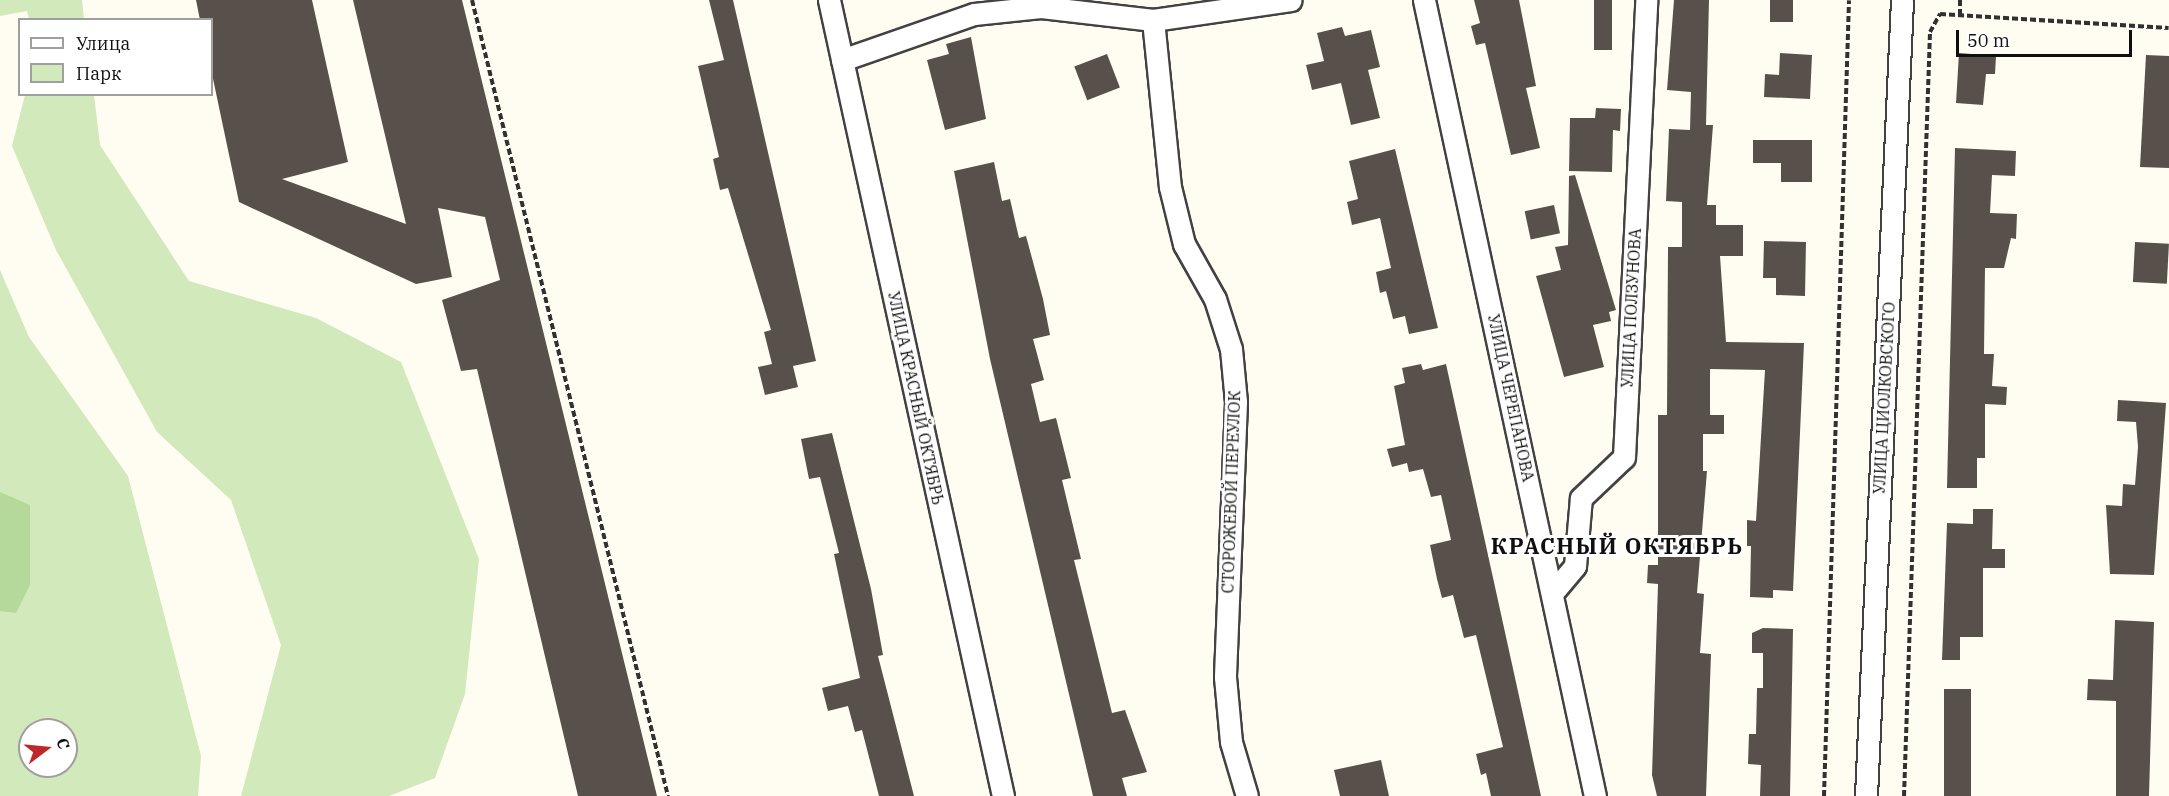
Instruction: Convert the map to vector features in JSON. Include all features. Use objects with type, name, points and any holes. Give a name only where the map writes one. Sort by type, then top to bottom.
[{"type":"street","name":"УЛИЦА КРАСНЫЙ ОКТЯБРЬ","points":[[829,0],[1003,796]]},
{"type":"street","points":[[842,60],[974,14],[1041,7],[1153,20],[1291,0]]},
{"type":"street","name":"УЛИЦА ЧЕРЕПАНОВА","points":[[1424,0],[1554,591],[1595,796]]},
{"type":"street","name":"УЛИЦА ПОЛЗУНОВА","points":[[1554,591],[1575,566],[1581,498],[1624,457],[1646,0]]},
{"type":"street","name":"УЛИЦА ЦИОЛКОВСКОГО","points":[[1866,796],[1902,0]]},
{"type":"street","name":"СТОРОЖЕВОЙ ПЕРЕУЛОК","points":[[1153,20],[1170,187],[1184,244],[1215,299],[1231,349],[1236,402],[1225,678],[1231,742],[1247,796]]},
{"type":"path","points":[[472,0],[668,796]]},
{"type":"path","points":[[1824,796],[1849,0]]},
{"type":"path","points":[[1960,0],[1960,16]]},
{"type":"path","points":[[1904,796],[1930,32],[1941,14],[2169,28]]},
{"type":"green space","points":[[0,0],[82,0],[84,18],[29,18],[27,11],[0,16]]},
{"type":"green space","points":[[25,96],[94,96],[100,145],[189,281],[316,318],[401,362],[479,559],[465,694],[435,778],[389,796],[241,796],[281,645],[231,500],[157,432],[56,250],[12,146]]},
{"type":"green space","points":[[0,270],[29,337],[128,476],[201,756],[198,796],[0,796]]},
{"type":"green space","points":[[0,492],[30,505],[30,585],[16,613],[0,611]]},
{"type":"building","points":[[196,0],[312,0],[348,162],[282,179],[406,224],[353,0],[462,0],[657,796],[578,796],[477,369],[461,371],[442,300],[500,280],[485,217],[438,208],[452,277],[416,284],[239,202],[213,79],[213,18],[200,18]]},
{"type":"building","points":[[709,0],[733,0],[816,361],[793,366],[798,387],[765,395],[758,367],[772,364],[764,332],[771,330],[728,188],[720,190],[713,159],[719,157],[698,66],[724,60]]},
{"type":"building","points":[[1474,0],[1519,0],[1536,86],[1526,88],[1540,148],[1511,155],[1485,43],[1476,45],[1471,26],[1480,23]]},
{"type":"building","points":[[1594,0],[1612,0],[1612,50],[1594,50]]},
{"type":"building","points":[[1674,0],[1709,0],[1706,125],[1713,125],[1707,205],[1716,205],[1716,225],[1743,225],[1743,256],[1720,256],[1726,342],[1804,343],[1793,591],[1773,590],[1773,598],[1750,597],[1751,546],[1747,546],[1747,520],[1756,521],[1765,370],[1710,369],[1710,415],[1724,415],[1724,434],[1703,434],[1703,471],[1707,471],[1697,593],[1704,594],[1700,653],[1711,654],[1706,796],[1657,796],[1652,775],[1658,584],[1647,583],[1648,565],[1658,565],[1658,415],[1667,415],[1668,247],[1682,247],[1682,202],[1666,201],[1669,129],[1690,130],[1691,92],[1667,90]]},
{"type":"building","points":[[1770,0],[1793,0],[1793,22],[1770,22]]},
{"type":"building","points":[[1342,27],[1345,36],[1371,30],[1380,67],[1368,70],[1380,118],[1351,125],[1341,83],[1312,90],[1306,65],[1324,61],[1317,33]]},
{"type":"building","points":[[971,37],[986,119],[945,130],[927,60],[949,54],[946,44]]},
{"type":"building","points":[[1780,53],[1812,55],[1810,99],[1764,97],[1765,74],[1779,75]]},
{"type":"building","points":[[1959,53],[1996,56],[1995,74],[1986,74],[1983,105],[1956,103]]},
{"type":"building","points":[[1107,54],[1120,88],[1087,100],[1074,67]]},
{"type":"building","points":[[2146,55],[2169,56],[2169,168],[2140,167]]},
{"type":"building","points":[[1596,108],[1621,109],[1620,131],[1613,130],[1612,172],[1569,171],[1570,118],[1595,118]]},
{"type":"building","points":[[1753,140],[1812,140],[1812,182],[1781,182],[1781,163],[1753,163]]},
{"type":"building","points":[[1955,148],[2016,151],[2015,176],[1992,175],[1990,213],[2017,214],[2016,239],[2011,238],[2004,268],[1985,268],[1984,354],[1994,354],[1992,386],[2007,387],[2006,405],[1985,404],[1985,458],[1977,458],[1977,488],[1947,488]]},
{"type":"building","points":[[1395,149],[1438,328],[1409,334],[1405,316],[1393,319],[1386,291],[1380,293],[1376,272],[1391,268],[1380,218],[1352,225],[1347,202],[1358,199],[1349,161]]},
{"type":"building","points":[[994,162],[1002,201],[1010,199],[1019,238],[1026,236],[1043,299],[1050,335],[1033,339],[1044,380],[1031,384],[1040,422],[1056,418],[1071,478],[1062,480],[1081,559],[1074,560],[1112,713],[1125,710],[1147,772],[1122,778],[1127,796],[1093,796],[990,359],[954,171]]},
{"type":"building","points":[[1575,175],[1616,310],[1609,312],[1611,321],[1593,325],[1604,367],[1564,377],[1536,276],[1561,270],[1555,247],[1568,245],[1569,176]]},
{"type":"building","points":[[1554,205],[1560,233],[1531,240],[1525,211]]},
{"type":"building","points":[[1764,241],[1806,242],[1805,296],[1776,295],[1776,278],[1763,278]]},
{"type":"building","points":[[2135,242],[2169,244],[2167,284],[2133,282]]},
{"type":"building","points":[[1421,364],[1423,370],[1446,364],[1541,796],[1491,796],[1486,773],[1481,775],[1476,754],[1503,747],[1476,635],[1464,638],[1453,595],[1442,598],[1437,579],[1430,545],[1451,540],[1441,495],[1431,497],[1423,469],[1409,472],[1407,463],[1392,467],[1387,449],[1405,445],[1394,386],[1405,383],[1402,368]]},
{"type":"building","points":[[2118,400],[2166,403],[2154,575],[2110,574],[2106,505],[2122,506],[2123,484],[2135,485],[2138,447],[2136,422],[2117,421]]},
{"type":"building","points":[[832,433],[871,589],[883,655],[878,656],[914,796],[879,796],[862,730],[855,732],[848,706],[828,711],[822,688],[860,678],[834,554],[839,553],[820,477],[809,479],[801,439]]},
{"type":"building","points":[[1973,509],[1993,509],[1992,549],[2005,549],[2005,568],[1983,568],[1983,637],[1960,637],[1960,660],[1942,660],[1947,523],[1973,524]]},
{"type":"building","points":[[2115,620],[2154,622],[2149,796],[2116,796],[2116,701],[2087,700],[2088,679],[2113,680]]},
{"type":"building","points":[[1763,628],[1793,629],[1790,796],[1760,796],[1761,765],[1748,764],[1749,734],[1756,734],[1757,688],[1763,688],[1763,653],[1752,653],[1752,633]]},
{"type":"building","points":[[1944,689],[1971,689],[1971,796],[1944,796]]},
{"type":"building","points":[[1381,760],[1389,796],[1340,796],[1334,770]]},
{"type":"district","name":"КРАСНЫЙ ОКТЯБРЬ","points":[[1617,546]]}]
